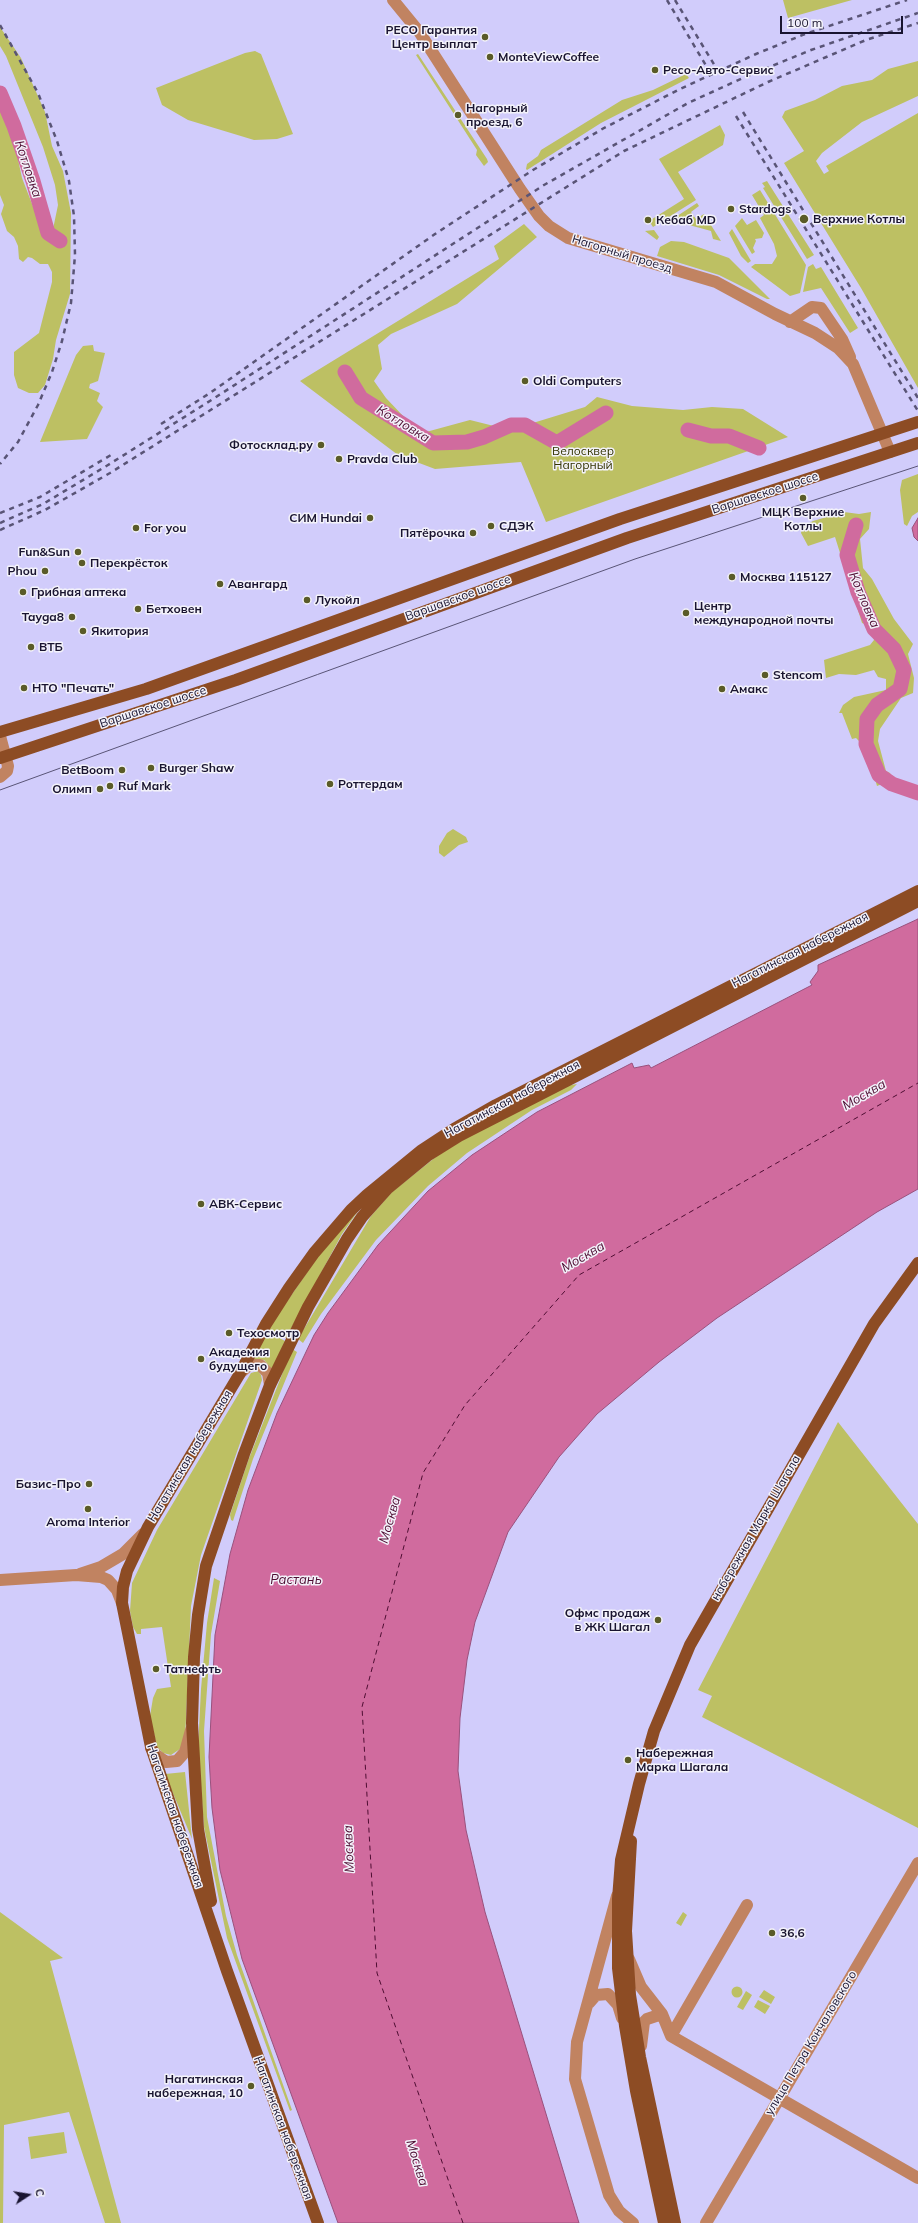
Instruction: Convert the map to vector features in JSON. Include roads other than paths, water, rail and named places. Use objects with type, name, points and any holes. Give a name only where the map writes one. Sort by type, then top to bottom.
[{"type":"main road","name":"Варшавское шоссе","points":[[0,732],[146,689],[620,519],[918,422]]},
{"type":"main road","name":"Варшавское шоссе","points":[[3,757],[236,680],[627,538],[918,443]]},
{"type":"main road","name":"Нагатинская набережная","points":[[318,2223],[150,1747],[122,1603],[123,1587],[127,1571],[148,1527],[239,1375],[266,1324],[314,1253],[351,1210],[422,1150],[454,1129],[496,1105],[918,891]]},
{"type":"main road","name":"Нагатинская набережная","points":[[218,1941],[198,1830],[192,1723],[195,1643],[206,1566],[244,1454],[270,1385],[308,1307],[346,1239],[362,1217],[388,1188],[427,1156],[459,1136],[918,901]]},
{"type":"main road","name":"набережная Марка Шагала","points":[[655,2151],[625,2026],[618,1968],[618,1893],[621,1860],[639,1784],[654,1731],[690,1645],[870,1329],[918,1263]]},
{"type":"main road","name":"набережная Марка Шагала","points":[[633,1812],[626,1899],[627,1951],[630,1995],[655,2151]]},
{"type":"main road","points":[[655,2151],[664,2223]]},
{"type":"main road","points":[[655,2151],[675,2223]]},
{"type":"street","name":"Нагорный проезд","points":[[393,0],[420,33],[506,168],[539,216],[548,226],[568,238],[716,282],[790,322],[815,333],[838,348],[853,364],[884,432],[890,452]]},
{"type":"street","points":[[790,322],[812,307],[821,308],[842,339],[853,364]]},
{"type":"street","points":[[0,736],[7,771],[0,777]]},
{"type":"street","points":[[239,1375],[249,1365],[260,1365],[268,1373],[270,1385]]},
{"type":"street","points":[[76,1575],[101,1567],[123,1554],[134,1545],[148,1527]]},
{"type":"street","points":[[0,1580],[76,1575],[101,1578],[108,1580],[117,1590],[122,1603]]},
{"type":"street","points":[[150,1747],[161,1760],[166,1762],[177,1761],[185,1752],[192,1723]]},
{"type":"street","name":"улица Петра Кончаловского","points":[[706,2223],[778,2098],[918,1863]]},
{"type":"street","points":[[618,1893],[608,1923],[589,2003],[577,2042],[575,2079],[609,2195],[619,2211],[634,2223]]},
{"type":"street","points":[[671,2036],[747,1905]]},
{"type":"street","points":[[627,1951],[641,1987],[662,2014],[671,2036],[918,2178]]},
{"type":"street","points":[[589,2003],[596,1995],[608,1994],[618,2005],[625,2026]]},
{"type":"street","points":[[640,2057],[644,2022],[647,2019],[662,2014]]},
{"type":"water","points":[[918,518],[918,541],[914,537],[912,528]]},
{"type":"water","points":[[918,919],[918,1189],[877,1212],[717,1318],[659,1362],[597,1414],[559,1457],[508,1532],[475,1622],[467,1660],[460,1718],[458,1771],[466,1830],[485,1912],[579,2223],[338,2223],[242,1959],[220,1870],[212,1808],[209,1757],[215,1635],[230,1554],[248,1490],[277,1413],[314,1335],[328,1313],[378,1245],[428,1191],[472,1155],[537,1112],[632,1063],[634,1068],[649,1065],[651,1068],[812,985],[810,982],[818,971],[818,965]]},
{"type":"waterway","name":"Котловка","points":[[0,93],[14,126],[33,181],[48,233],[60,241]]},
{"type":"waterway","name":"Котловка","points":[[345,372],[361,398],[433,443],[467,442],[484,437],[511,425],[525,425],[557,443],[606,413]]},
{"type":"waterway","name":"Котловка","points":[[688,430],[711,436],[729,436],[759,448]]},
{"type":"waterway","name":"Котловка","points":[[856,525],[847,555],[858,592],[874,629],[894,649],[904,670],[900,689],[877,705],[867,719],[866,744],[879,775],[892,784],[918,793]]},
{"type":"tram line","points":[[0,790],[635,559],[918,466]]},
{"type":"railway","points":[[667,0],[708,69]]},
{"type":"railway","points":[[675,0],[715,66]]},
{"type":"railway","points":[[161,424],[210,393],[435,234],[533,170],[604,128],[680,89],[756,54],[805,34],[907,0]]},
{"type":"railway","points":[[0,523],[43,504],[108,465],[213,399],[544,185],[688,103],[745,77],[811,50],[918,13]]},
{"type":"railway","points":[[0,530],[45,510],[110,473],[624,151],[768,82],[866,40],[918,23]]},
{"type":"railway","points":[[0,25],[38,93],[57,141],[69,181],[74,216],[75,255],[71,303],[62,341],[52,372],[38,405],[18,442],[0,464]]},
{"type":"railway","points":[[743,112],[918,398]]},
{"type":"railway","points":[[736,116],[918,411]]},
{"type":"railway","points":[[0,513],[40,497],[111,455]]},
{"type":"place","name":"РЕСО Гарантия Центр выплат","points":[[485,37]]},
{"type":"place","name":"MonteViewCoffee","points":[[490,57]]},
{"type":"place","name":"Ресо-Авто-Сервис","points":[[655,70]]},
{"type":"place","name":"Нагорный проезд, 6","points":[[458,115]]},
{"type":"place","name":"Stardogs","points":[[731,209]]},
{"type":"place","name":"Верхние Котлы","points":[[804,219]]},
{"type":"place","name":"Кебаб MD","points":[[648,220]]},
{"type":"place","name":"Oldi Computers","points":[[525,381]]},
{"type":"place","name":"Фотосклад.ру","points":[[321,445]]},
{"type":"place","name":"Pravda Club","points":[[339,459]]},
{"type":"place","name":"МЦК Верхние Котлы","points":[[803,498]]},
{"type":"place","name":"СИМ Hundai","points":[[370,518]]},
{"type":"place","name":"СДЭК","points":[[491,526]]},
{"type":"place","name":"For you","points":[[136,528]]},
{"type":"place","name":"Пятёрочка","points":[[473,533]]},
{"type":"place","name":"Fun&Sun","points":[[78,552]]},
{"type":"place","name":"Перекрёсток","points":[[82,563]]},
{"type":"place","name":"Phou","points":[[45,571]]},
{"type":"place","name":"Москва 115127","points":[[732,577]]},
{"type":"place","name":"Авангард","points":[[220,584]]},
{"type":"place","name":"Грибная аптека","points":[[23,592]]},
{"type":"place","name":"Лукойл","points":[[307,600]]},
{"type":"place","name":"Бетховен","points":[[138,609]]},
{"type":"place","name":"Центр международной почты","points":[[686,613]]},
{"type":"place","name":"Tayga8","points":[[72,617]]},
{"type":"place","name":"Якитория","points":[[83,631]]},
{"type":"place","name":"ВТБ","points":[[31,647]]},
{"type":"place","name":"Stencom","points":[[765,675]]},
{"type":"place","name":"НТО \"Печать\"","points":[[24,688]]},
{"type":"place","name":"Амакс","points":[[722,689]]},
{"type":"place","name":"Burger Shaw","points":[[151,768]]},
{"type":"place","name":"BetBoom","points":[[122,770]]},
{"type":"place","name":"Роттердам","points":[[330,784]]},
{"type":"place","name":"Ruf Mark","points":[[110,786]]},
{"type":"place","name":"Олимп","points":[[100,789]]},
{"type":"place","name":"АВК-Сервис","points":[[201,1204]]},
{"type":"place","name":"Техосмотр","points":[[229,1333]]},
{"type":"place","name":"Академия будущего","points":[[201,1359]]},
{"type":"place","name":"Базис-Про","points":[[89,1484]]},
{"type":"place","name":"Aroma Interior","points":[[88,1509]]},
{"type":"place","name":"Офмс продаж в ЖК Шагал","points":[[658,1620]]},
{"type":"place","name":"Татнефть","points":[[156,1669]]},
{"type":"place","name":"Набережная Марка Шагала","points":[[628,1760]]},
{"type":"place","name":"36,6","points":[[772,1933]]},
{"type":"place","name":"Нагатинская набережная, 10","points":[[251,2086]]},
{"type":"park label","name":"Велосквер Нагорный","points":[[583,458]]},
{"type":"water label","name":"Москва","points":[[864,1095]]},
{"type":"water label","name":"Москва","points":[[583,1257]]},
{"type":"water label","name":"Москва","points":[[390,1520]]},
{"type":"water label","name":"Растань","points":[[296,1580]]},
{"type":"water label","name":"Москва","points":[[349,1849]]},
{"type":"water label","name":"Москва","points":[[417,2163]]}]
